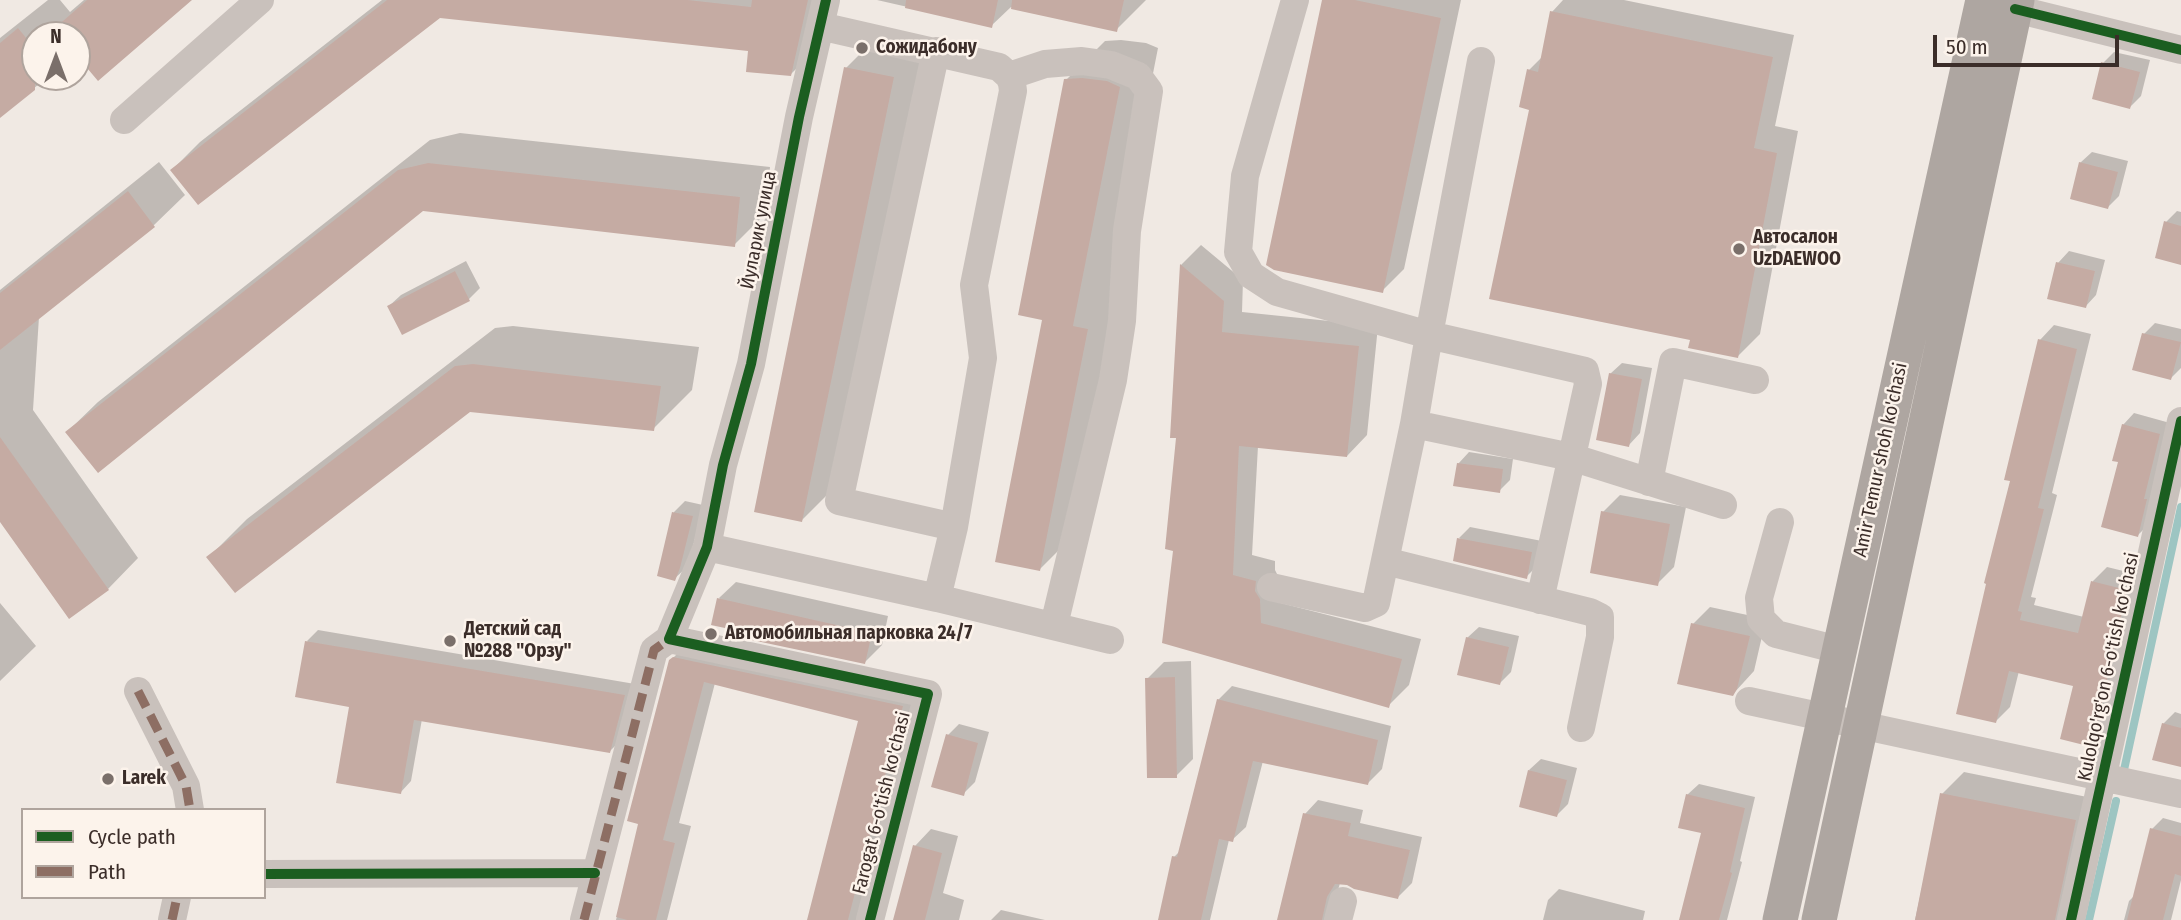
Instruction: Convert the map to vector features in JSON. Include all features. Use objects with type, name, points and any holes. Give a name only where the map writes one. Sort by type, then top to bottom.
[{"type":"main road","name":"Amir Temur shoh ko'chasi","points":[[1780,920],[1839,650],[2005,3]]},
{"type":"main road","name":"Amir Temur shoh ko'chasi","points":[[1819,920],[1863,726],[2005,3]]},
{"type":"street","points":[[124,120],[260,0]]},
{"type":"street","points":[[1294,0],[1245,176],[1238,252],[1251,275],[1277,292],[1429,335],[1585,370],[1588,384],[1540,600]]},
{"type":"street","points":[[2005,3],[2181,50]]},
{"type":"street","points":[[823,13],[936,51],[999,67],[1009,76],[1013,91],[974,285],[983,358],[954,527],[937,598]]},
{"type":"street","name":"Йуларик улица","points":[[584,920],[654,650],[669,639],[707,547],[723,465],[751,364],[799,117],[823,13]]},
{"type":"street","points":[[936,51],[839,501],[954,527]]},
{"type":"street","points":[[1009,76],[1045,64],[1082,61],[1111,65],[1138,76],[1149,90],[1127,231],[1122,321],[1113,380],[1054,625]]},
{"type":"street","points":[[1271,587],[1365,608],[1377,603],[1481,61]]},
{"type":"street","points":[[1649,482],[1673,362],[1755,380]]},
{"type":"street","name":"Kulolqo'rg'on 6-o'tish ko'chasi","points":[[2071,920],[2181,421]]},
{"type":"street","points":[[1413,424],[1571,457],[1723,505]]},
{"type":"street","points":[[1780,522],[1759,598],[1760,619],[1776,634],[1839,650]]},
{"type":"street","points":[[707,547],[1110,640]]},
{"type":"street","points":[[1385,561],[1590,612],[1600,617],[1600,637],[1581,728]]},
{"type":"street","name":"Farogat 6-o'tish ko'chasi","points":[[669,639],[928,694],[870,920]]},
{"type":"street","points":[[138,691],[186,786],[190,808]]},
{"type":"street","points":[[1749,701],[2181,794]]},
{"type":"street","points":[[266,874],[595,873]]},
{"type":"street","points":[[172,920],[177,899]]},
{"type":"building","points":[[87,0],[192,0],[98,81],[91,73],[91,21],[63,21]]},
{"type":"building","points":[[387,0],[688,0],[751,7],[752,0],[808,0],[791,76],[746,72],[748,51],[440,18],[198,205],[170,170]]},
{"type":"building","points":[[906,0],[998,0],[992,28],[905,8]]},
{"type":"building","points":[[1012,0],[1124,0],[1117,32],[1011,9]]},
{"type":"building","points":[[1322,0],[1355,0],[1441,18],[1383,293],[1274,270],[1266,265]]},
{"type":"building","points":[[1550,11],[1773,57],[1754,148],[1777,153],[1738,358],[1688,348],[1690,340],[1489,299],[1529,110],[1519,107],[1527,69],[1538,72]]},
{"type":"building","points":[[18,28],[21,32],[21,91],[34,91],[0,118],[0,43]]},
{"type":"building","points":[[2101,62],[2140,72],[2130,109],[2092,99]]},
{"type":"building","points":[[844,67],[894,77],[802,522],[754,512]]},
{"type":"building","points":[[1064,79],[1107,81],[1120,87],[1073,326],[1088,329],[1040,571],[995,562],[1042,320],[1018,315]]},
{"type":"building","points":[[2079,162],[2118,172],[2108,209],[2070,199]]},
{"type":"building","points":[[428,163],[740,197],[735,247],[423,211],[98,473],[65,432],[398,170]]},
{"type":"building","points":[[128,191],[155,227],[0,350],[0,293]]},
{"type":"building","points":[[2164,221],[2181,226],[2181,265],[2155,258]]},
{"type":"building","points":[[2056,262],[2095,271],[2086,308],[2047,299]]},
{"type":"building","points":[[1180,264],[1224,301],[1222,332],[1359,346],[1347,457],[1239,446],[1233,575],[1256,581],[1255,591],[1260,599],[1261,623],[1402,659],[1389,708],[1162,643],[1173,551],[1165,549],[1176,438],[1170,438]]},
{"type":"building","points":[[455,271],[470,301],[402,335],[387,306]]},
{"type":"building","points":[[2142,333],[2181,342],[2171,380],[2132,370]]},
{"type":"building","points":[[2038,339],[2077,349],[2038,508],[2044,509],[2018,611],[2022,612],[2020,620],[2078,633],[2091,581],[2127,590],[2092,747],[2060,739],[2073,686],[2009,671],[1996,723],[1956,714],[1986,584],[1984,583],[2010,481],[2004,480]]},
{"type":"building","points":[[473,364],[661,386],[654,431],[470,412],[235,593],[206,557],[455,366]]},
{"type":"building","points":[[1609,373],[1642,379],[1629,447],[1596,440]]},
{"type":"building","points":[[2122,424],[2160,434],[2138,537],[2101,527],[2118,462],[2112,461]]},
{"type":"building","points":[[0,437],[109,590],[69,619],[0,522]]},
{"type":"building","points":[[1457,463],[1503,469],[1500,493],[1453,486]]},
{"type":"building","points":[[1601,511],[1670,524],[1658,586],[1590,573]]},
{"type":"building","points":[[672,512],[693,516],[675,581],[657,576]]},
{"type":"building","points":[[1457,538],[1532,552],[1527,579],[1453,561]]},
{"type":"building","points":[[717,598],[872,633],[865,664],[747,639],[748,633],[711,625]]},
{"type":"building","points":[[1691,623],[1750,636],[1733,696],[1677,684]]},
{"type":"building","points":[[1466,637],[1509,647],[1500,685],[1457,675]]},
{"type":"building","points":[[305,641],[625,695],[610,753],[414,720],[401,794],[336,783],[349,707],[295,697]]},
{"type":"building","points":[[673,657],[903,706],[848,920],[807,920],[858,721],[704,682],[663,840],[675,843],[656,920],[627,920],[616,917],[638,824],[627,821],[669,660]]},
{"type":"building","points":[[1175,677],[1177,778],[1147,778],[1145,678]]},
{"type":"building","points":[[1217,699],[1378,740],[1368,785],[1253,761],[1233,842],[1219,839],[1201,920],[1158,920],[1172,856],[1177,857]]},
{"type":"building","points":[[2162,723],[2181,728],[2181,767],[2152,760]]},
{"type":"building","points":[[946,734],[978,743],[964,796],[931,787]]},
{"type":"building","points":[[1528,770],[1567,780],[1557,817],[1519,807]]},
{"type":"building","points":[[1940,793],[2076,820],[2055,920],[1915,920]]},
{"type":"building","points":[[1686,794],[1745,808],[1719,920],[1679,920],[1701,833],[1678,828]]},
{"type":"building","points":[[1303,813],[1351,823],[1348,836],[1410,850],[1398,899],[1335,884],[1327,897],[1322,920],[1277,920]]},
{"type":"building","points":[[2150,828],[2181,836],[2181,876],[2175,874],[2163,920],[2127,920]]},
{"type":"building","points":[[913,845],[942,853],[925,920],[893,920]]},
{"type":"waterway","points":[[2124,770],[2181,507]]},
{"type":"waterway","points":[[2089,920],[2116,801]]},
{"type":"marked path","points":[[584,920],[654,650],[669,639]]},
{"type":"marked path","points":[[138,691],[186,786],[190,808]]},
{"type":"marked path","points":[[172,920],[177,899]]},
{"type":"cycle path","points":[[826,0],[799,117],[751,364],[723,465],[707,547],[669,639],[928,694],[870,920]]},
{"type":"cycle path","points":[[2015,9],[2181,50]]},
{"type":"cycle path","points":[[2071,920],[2181,421]]},
{"type":"cycle path","points":[[266,874],[595,873]]},
{"type":"place","name":"Сожидабону","points":[[862,48]]},
{"type":"place","name":"Автосалон UzDAEWOO","points":[[1739,249]]},
{"type":"place","name":"Автомобильная парковка 24/7","points":[[711,634]]},
{"type":"place","name":"Детский сад №288 \"Орзу\"","points":[[450,641]]},
{"type":"place","name":"Larek","points":[[108,779]]}]
